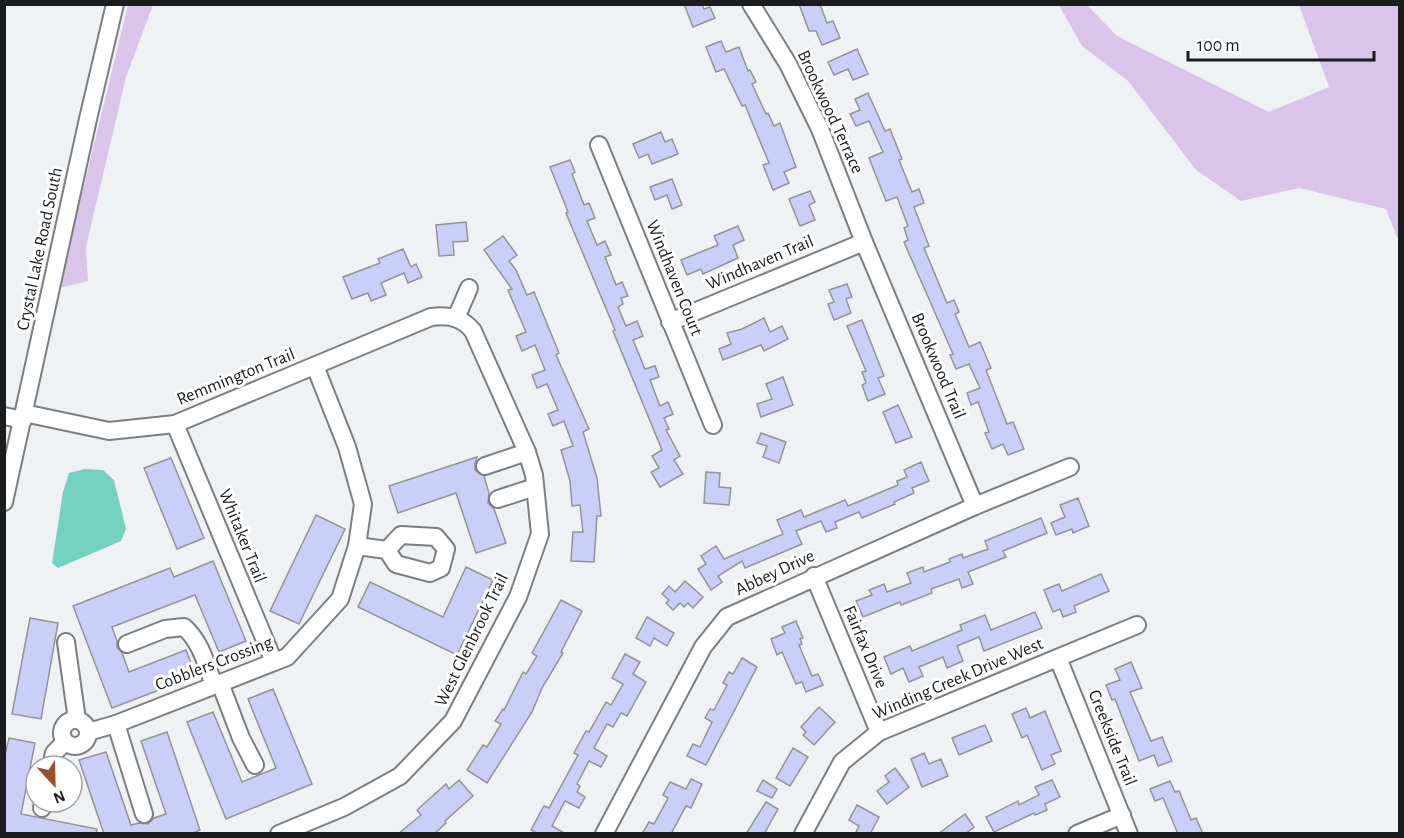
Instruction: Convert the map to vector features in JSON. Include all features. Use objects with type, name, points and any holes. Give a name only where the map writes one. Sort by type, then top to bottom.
[{"type":"street","name":"Crystal Lake Road South","points":[[4,502],[115,4]]},
{"type":"street","name":"Brookwood Terrace","points":[[751,4],[788,64],[816,120],[864,242]]},
{"type":"street","name":"Windhaven Court","points":[[599,144],[714,425]]},
{"type":"street","name":"Windhaven Trail","points":[[670,322],[864,242]]},
{"type":"street","name":"Brookwood Trail","points":[[864,242],[975,506]]},
{"type":"street","points":[[456,318],[469,288]]},
{"type":"street","name":"Remmington Trail","points":[[4,416],[23,416],[109,431],[175,424],[431,317],[456,318]]},
{"type":"street","name":"West Glenbrook Trail","points":[[279,834],[344,807],[400,776],[453,721],[518,597],[540,534],[535,487],[527,452],[473,331],[464,321],[456,318]]},
{"type":"street","name":"Cobblers Crossing","points":[[54,754],[65,742],[71,746],[80,746],[86,740],[82,726],[116,724],[287,657],[340,599],[357,546],[363,504],[347,447],[315,366]]},
{"type":"street","name":"Whitaker Trail","points":[[175,424],[274,662]]},
{"type":"street","points":[[485,466],[527,452]]},
{"type":"street","name":"Abbey Drive","points":[[604,834],[703,646],[727,617],[814,576],[1070,467]]},
{"type":"street","points":[[498,499],[535,487]]},
{"type":"street","points":[[357,546],[387,550]]},
{"type":"street","name":"Fairfax Drive","points":[[814,576],[879,732]]},
{"type":"street","name":"Winding Creek Drive West","points":[[803,834],[842,762],[879,732],[1137,625]]},
{"type":"street","points":[[127,644],[165,629],[184,627],[193,635],[255,765]]},
{"type":"street","points":[[66,642],[82,726]]},
{"type":"street","name":"Creekside Trail","points":[[1058,658],[1129,834]]},
{"type":"street","points":[[116,724],[144,814]]},
{"type":"street","points":[[1077,834],[1122,815]]},
{"type":"shaded area","points":[[128,5],[153,5],[126,77],[86,247],[88,281],[59,288]]},
{"type":"shaded area","points":[[1059,5],[1087,5],[1117,36],[1269,112],[1329,87],[1299,5],[1399,5],[1399,242],[1386,209],[1299,188],[1241,201],[1196,170],[1128,81],[1082,46]]},
{"type":"shaded area","points":[[85,469],[103,470],[114,480],[126,529],[121,541],[58,568],[52,563],[63,492],[69,473]]},
{"type":"building","points":[[684,4],[702,4],[704,9],[710,7],[715,18],[693,27]]},
{"type":"building","points":[[799,4],[820,4],[827,23],[833,21],[840,38],[822,45],[816,31],[809,31]]},
{"type":"building","points":[[721,41],[726,52],[739,47],[748,71],[750,70],[756,82],[752,84],[766,114],[768,113],[774,126],[780,123],[796,167],[784,172],[789,183],[773,190],[763,165],[769,163],[745,105],[742,106],[724,69],[716,72],[706,47]]},
{"type":"building","points":[[857,49],[868,74],[853,80],[848,69],[834,75],[828,62]]},
{"type":"building","points":[[868,93],[885,131],[890,129],[912,192],[919,189],[924,203],[914,207],[929,246],[924,248],[947,303],[954,300],[959,312],[955,314],[969,347],[980,342],[991,368],[986,370],[1007,424],[1013,422],[1024,449],[1008,455],[1003,444],[992,449],[985,433],[989,432],[978,402],[971,405],[967,393],[980,388],[969,364],[956,369],[950,355],[953,354],[904,242],[908,240],[904,228],[908,226],[897,197],[886,201],[869,158],[883,152],[869,121],[856,126],[850,114],[860,110],[855,99]]},
{"type":"building","points":[[661,132],[665,142],[672,139],[678,154],[652,164],[648,154],[639,158],[633,144]]},
{"type":"building","points":[[570,160],[575,172],[572,174],[584,205],[589,203],[595,218],[587,221],[597,245],[605,241],[611,255],[605,257],[616,285],[622,282],[628,296],[621,298],[623,304],[618,307],[626,326],[637,321],[643,336],[633,340],[645,369],[655,366],[659,377],[650,380],[660,406],[668,402],[673,414],[664,418],[669,429],[666,430],[680,456],[674,460],[683,474],[660,487],[651,472],[659,468],[652,456],[662,450],[566,213],[568,212],[550,167]]},
{"type":"building","points":[[672,179],[682,205],[672,209],[667,195],[655,200],[650,187]]},
{"type":"building","points":[[810,191],[815,202],[809,205],[815,220],[800,226],[789,199]]},
{"type":"building","points":[[466,222],[468,241],[453,242],[454,255],[439,256],[436,225]]},
{"type":"building","points":[[738,226],[744,240],[733,245],[738,258],[703,274],[701,269],[687,275],[681,260],[718,245],[714,236]]},
{"type":"building","points":[[503,236],[517,255],[509,261],[516,270],[527,295],[534,292],[559,353],[556,355],[589,429],[583,432],[597,478],[601,516],[597,516],[594,562],[571,561],[573,532],[583,532],[580,505],[572,506],[570,481],[561,450],[573,446],[564,421],[553,426],[548,414],[558,410],[547,384],[537,388],[532,375],[545,370],[535,345],[522,351],[516,336],[526,332],[508,290],[512,289],[484,250]]},
{"type":"building","points":[[403,249],[411,267],[416,264],[422,277],[408,283],[404,273],[381,283],[386,295],[371,301],[368,293],[352,299],[343,277],[380,263],[378,259]]},
{"type":"building","points":[[847,284],[852,297],[846,299],[851,313],[834,320],[828,304],[834,302],[829,290]]},
{"type":"building","points":[[764,318],[770,332],[782,326],[788,339],[764,351],[761,345],[723,360],[719,349],[731,344],[727,333],[742,329]]},
{"type":"building","points":[[862,320],[884,376],[878,378],[885,394],[868,401],[862,385],[866,383],[862,372],[866,371],[847,326]]},
{"type":"building","points":[[783,377],[793,405],[761,417],[757,404],[772,399],[766,384]]},
{"type":"building","points":[[898,405],[912,437],[896,443],[883,412]]},
{"type":"building","points":[[761,433],[786,442],[779,463],[763,457],[767,446],[757,443]]},
{"type":"building","points":[[477,457],[475,470],[484,476],[489,493],[488,503],[494,509],[506,543],[476,553],[456,493],[398,513],[389,486]]},
{"type":"building","points":[[171,458],[204,538],[177,549],[144,468]]},
{"type":"building","points":[[921,462],[929,481],[912,488],[914,493],[894,502],[895,504],[862,518],[859,512],[835,522],[837,528],[826,532],[821,521],[796,531],[802,544],[745,568],[742,561],[718,576],[722,582],[711,590],[698,569],[706,564],[701,556],[716,546],[724,559],[783,534],[777,520],[801,510],[804,517],[845,500],[848,506],[898,485],[897,481],[907,477],[904,470]]},
{"type":"building","points":[[706,472],[720,473],[719,487],[731,488],[729,505],[704,503]]},
{"type":"building","points":[[1078,498],[1089,526],[1073,533],[1072,529],[1056,535],[1051,523],[1065,517],[1060,505]]},
{"type":"building","points":[[316,515],[345,529],[299,624],[270,611]]},
{"type":"building","points":[[1041,518],[1047,533],[1003,551],[1006,557],[968,572],[973,584],[962,588],[959,579],[931,589],[932,593],[901,605],[900,602],[863,617],[856,601],[872,595],[869,590],[884,584],[887,592],[911,583],[907,573],[923,567],[924,572],[950,562],[949,559],[962,554],[963,558],[988,549],[985,541]]},
{"type":"building","points":[[213,561],[246,641],[219,652],[195,595],[112,627],[117,647],[122,653],[129,672],[186,650],[196,676],[112,708],[73,606],[170,568],[174,577]]},
{"type":"building","points":[[466,567],[493,580],[457,655],[358,607],[370,582],[443,617]]},
{"type":"building","points":[[1101,574],[1109,591],[1074,606],[1076,612],[1063,617],[1060,609],[1053,612],[1044,590],[1059,584],[1062,591]]},
{"type":"building","points":[[685,581],[703,597],[693,608],[688,603],[684,607],[680,603],[673,610],[666,603],[669,600],[662,594],[669,586],[675,592]]},
{"type":"building","points":[[561,600],[582,611],[532,712],[487,783],[467,770],[483,745],[487,747],[501,724],[495,721],[504,710],[523,672],[526,674],[537,656],[532,653]]},
{"type":"building","points":[[1035,612],[1042,628],[984,651],[979,637],[957,646],[963,661],[947,668],[943,657],[919,667],[923,676],[909,682],[903,668],[891,674],[884,657],[910,646],[912,651],[962,630],[960,625],[985,615],[991,630]]},
{"type":"building","points":[[647,617],[674,633],[667,646],[654,638],[650,646],[636,638]]},
{"type":"building","points":[[30,618],[58,623],[41,719],[12,714]]},
{"type":"building","points":[[796,621],[803,638],[800,639],[802,644],[799,645],[812,676],[818,674],[823,685],[806,692],[802,682],[796,684],[782,652],[777,655],[771,639],[785,633],[782,627]]},
{"type":"building","points":[[625,654],[640,662],[633,674],[646,682],[627,716],[621,713],[613,727],[607,724],[594,748],[607,756],[601,767],[589,761],[577,784],[580,786],[577,792],[585,797],[579,808],[565,801],[552,826],[566,834],[538,834],[531,830],[544,806],[549,808],[578,755],[574,753],[586,731],[589,732],[606,702],[611,705],[623,684],[612,678]]},
{"type":"building","points":[[742,658],[757,667],[706,765],[687,756],[693,744],[700,747],[712,722],[705,718],[710,709],[714,710],[727,685],[723,683],[729,672],[733,674]]},
{"type":"building","points":[[1131,662],[1142,688],[1130,692],[1151,741],[1162,737],[1172,761],[1158,766],[1154,755],[1139,761],[1115,699],[1112,700],[1106,685],[1120,680],[1115,669]]},
{"type":"building","points":[[273,689],[312,784],[226,819],[187,722],[213,712],[242,782],[276,768],[248,699]]},
{"type":"building","points":[[819,707],[835,722],[814,745],[803,735],[806,732],[801,727]]},
{"type":"building","points":[[1026,708],[1030,718],[1045,711],[1061,751],[1051,755],[1055,764],[1042,770],[1027,735],[1022,738],[1012,714]]},
{"type":"building","points":[[985,725],[992,741],[959,755],[952,738]]},
{"type":"building","points":[[167,732],[200,830],[191,834],[104,834],[84,775],[84,759],[106,752],[131,825],[148,824],[154,818],[166,814],[141,741]]},
{"type":"building","points":[[9,738],[35,743],[33,754],[24,754],[24,799],[21,814],[97,829],[96,834],[4,834],[4,759]]},
{"type":"building","points":[[793,748],[808,757],[790,786],[776,778]]},
{"type":"building","points":[[924,753],[929,764],[941,759],[948,776],[922,787],[911,759]]},
{"type":"building","points":[[895,768],[909,787],[887,804],[877,791],[889,782],[885,776]]},
{"type":"building","points":[[691,779],[702,784],[691,808],[686,806],[671,834],[642,834],[649,822],[654,824],[668,798],[663,795],[670,782],[686,789]]},
{"type":"building","points":[[459,780],[473,796],[434,834],[398,834],[421,815],[417,810],[446,784],[449,789]]},
{"type":"building","points":[[763,780],[777,789],[772,798],[757,791]]},
{"type":"building","points":[[1052,780],[1060,797],[1045,804],[1047,810],[1035,815],[1034,813],[994,832],[986,817],[1018,801],[1019,805],[1039,795],[1035,787]]},
{"type":"building","points":[[1170,781],[1175,792],[1179,791],[1191,820],[1196,818],[1203,834],[1178,834],[1163,798],[1155,801],[1150,789]]},
{"type":"building","points":[[766,802],[778,809],[764,834],[746,834]]},
{"type":"building","points":[[857,805],[879,817],[870,834],[855,834],[859,826],[849,820]]},
{"type":"building","points":[[965,814],[974,827],[965,834],[938,834]]}]
